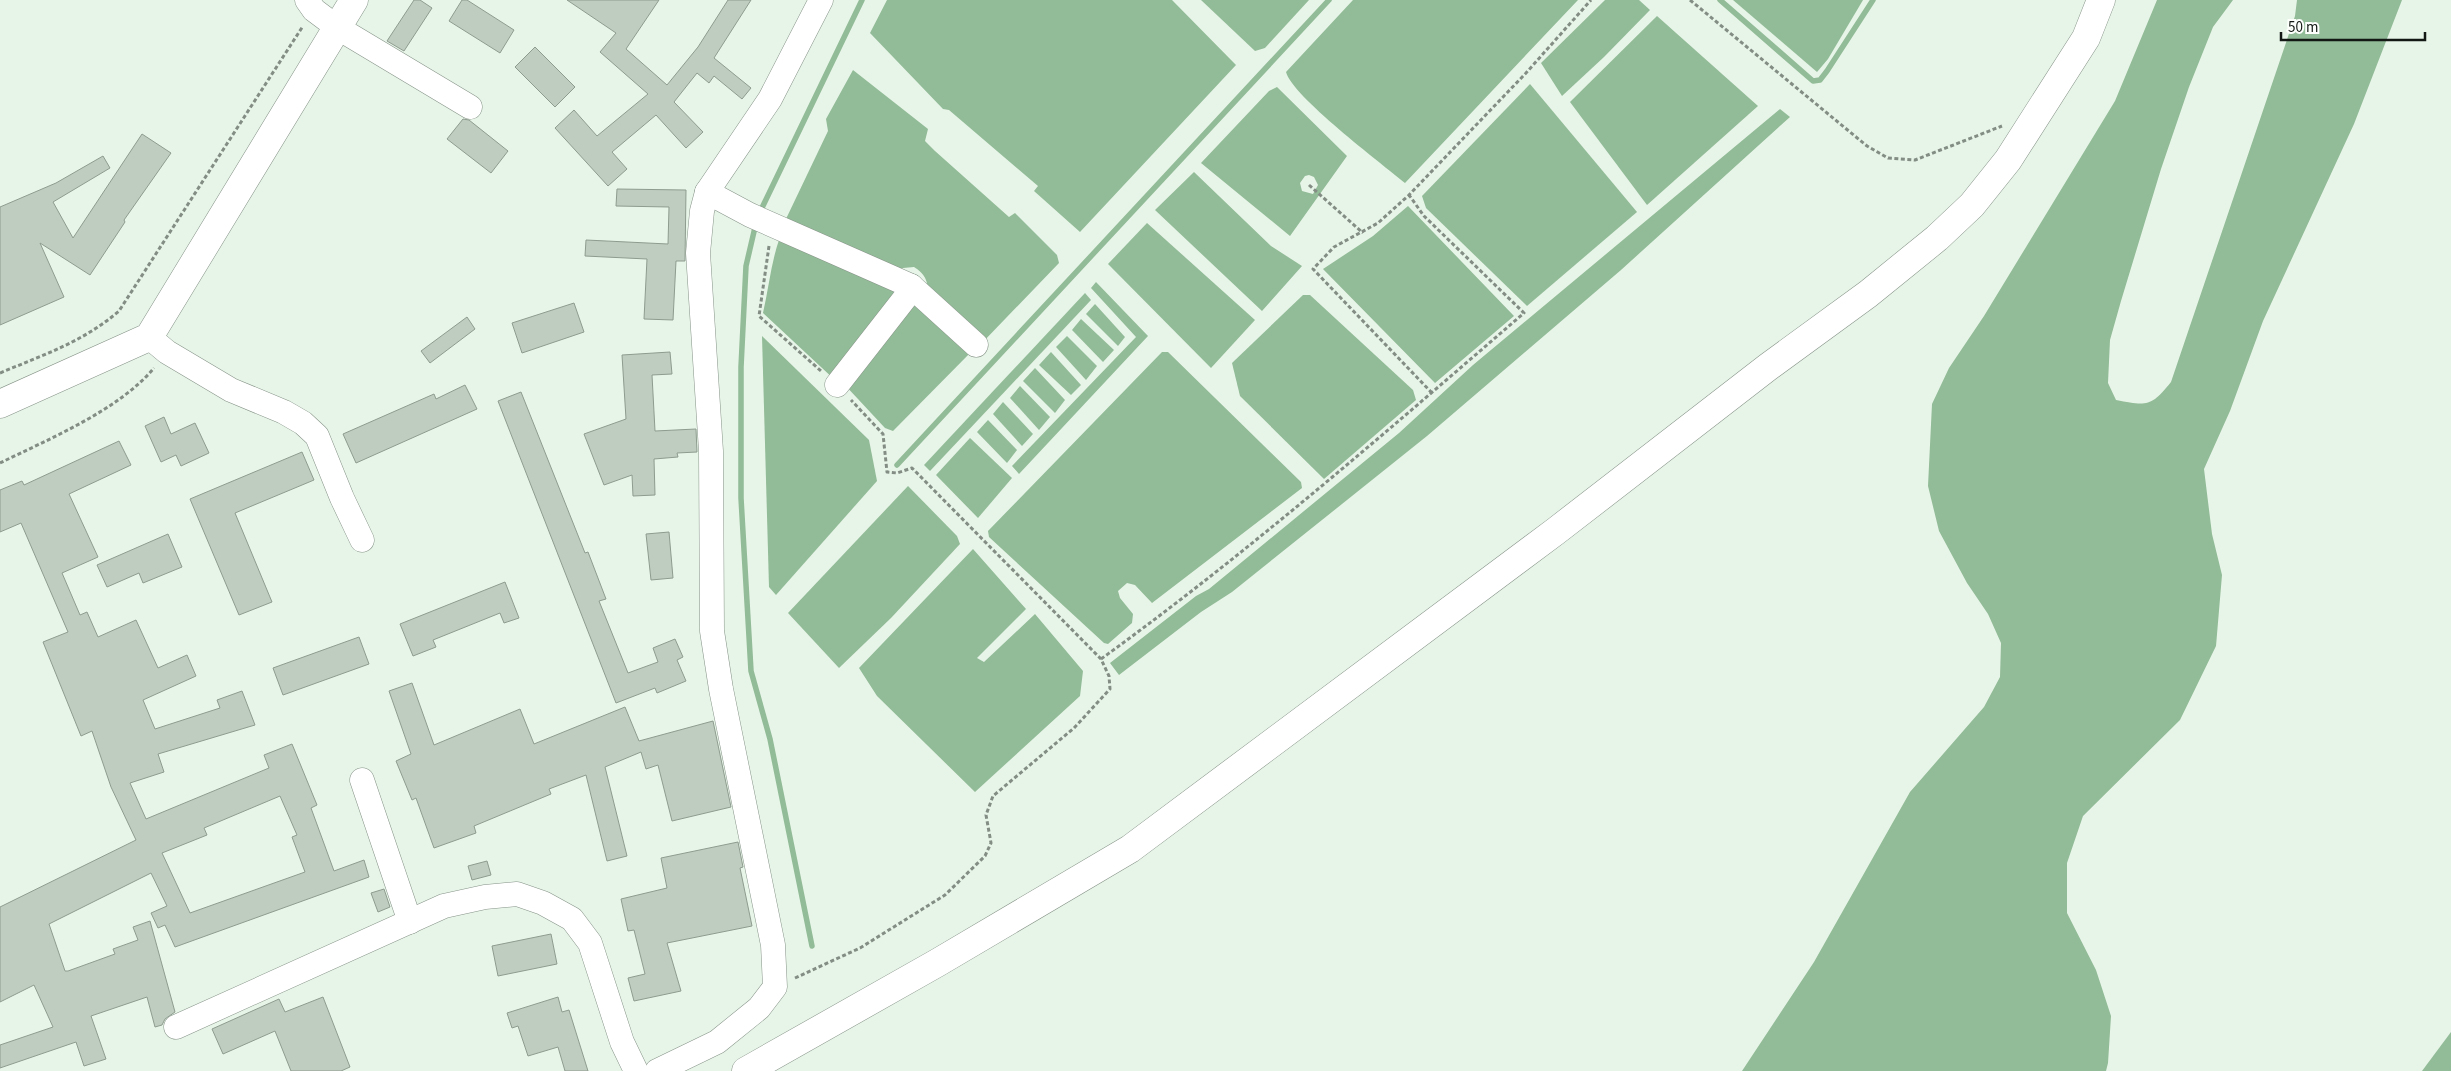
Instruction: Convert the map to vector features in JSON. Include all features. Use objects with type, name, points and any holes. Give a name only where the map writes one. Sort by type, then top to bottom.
[{"type":"main road","points":[[0,404],[149,337],[354,0]]},
{"type":"main road","points":[[746,1071],[937,964],[1130,850],[1548,537],[1768,367],[1868,294],[1944,232],[1972,204],[2008,160],[2086,38],[2101,0]]},
{"type":"street","points":[[658,1071],[717,1042],[759,1008],[775,987],[773,945],[721,689],[712,631],[711,451],[698,253],[702,211],[707,192],[770,99],[821,0]]},
{"type":"street","points":[[310,5],[338,28],[470,107]]},
{"type":"street","points":[[707,192],[764,221],[911,286],[976,345]]},
{"type":"street","points":[[837,386],[905,298],[911,286]]},
{"type":"street","points":[[149,337],[167,352],[231,390],[284,412],[303,423],[316,436],[362,540]]},
{"type":"street","points":[[362,780],[410,922]]},
{"type":"street","points":[[176,1027],[444,906],[485,897],[518,894],[543,903],[572,919],[590,943],[622,1042],[636,1071]]},
{"type":"path","points":[[1432,393],[1313,269],[1334,247],[1363,233],[1378,223],[1409,195],[1526,73],[1591,0]]},
{"type":"path","points":[[1690,0],[1867,146],[1888,158],[1916,160],[1966,142],[2007,124]]},
{"type":"path","points":[[0,373],[78,340],[98,329],[119,311],[310,5]]},
{"type":"path","points":[[1309,185],[1363,233]]},
{"type":"path","points":[[1101,659],[1164,613],[1320,489],[1524,313],[1424,216],[1409,195]]},
{"type":"path","points":[[764,221],[767,249],[759,316],[837,386],[883,434],[887,472],[897,473],[912,468],[1101,659],[1109,676],[1110,689],[1074,728],[993,796],[986,815],[991,843],[985,856],[938,900],[860,948],[775,987]]},
{"type":"shaded area","points":[[887,0],[1172,0],[1236,65],[1080,232],[1034,191],[1038,186],[949,110],[943,109],[870,33]]},
{"type":"shaded area","points":[[1201,0],[1309,0],[1265,48],[1255,51]]},
{"type":"shaded area","points":[[1353,0],[1578,0],[1405,183],[1320,112],[1292,83],[1286,72]]},
{"type":"shaded area","points":[[1605,0],[1639,0],[1650,10],[1562,96],[1541,63]]},
{"type":"shaded area","points":[[1733,0],[1863,0],[1828,59],[1817,72]]},
{"type":"shaded area","points":[[2157,0],[2233,0],[2213,27],[2189,87],[2161,169],[2110,340],[2108,383],[2116,400],[2142,404],[2153,400],[2171,382],[2295,16],[2297,0],[2402,0],[2354,124],[2263,321],[2230,411],[2204,469],[2212,534],[2222,575],[2216,646],[2180,720],[2083,816],[2067,863],[2067,913],[2096,970],[2111,1016],[2106,1071],[1742,1071],[1814,962],[1910,792],[1984,707],[2000,677],[2001,643],[1988,614],[1967,583],[1939,531],[1928,486],[1932,404],[1949,368],[1984,316],[2115,101]]},
{"type":"shaded area","points":[[1657,16],[1758,106],[1647,205],[1570,102]]},
{"type":"shaded area","points":[[853,70],[928,129],[925,141],[935,151],[1009,217],[1015,213],[1057,255],[1059,263],[981,344],[928,294],[925,278],[914,267],[903,268],[895,272],[785,221],[828,131],[826,119]]},
{"type":"shaded area","points":[[1530,84],[1637,212],[1527,306],[1426,208],[1422,196]]},
{"type":"shaded area","points":[[1277,87],[1347,156],[1290,236],[1201,163],[1269,91]],"holes":[[[1305,176],[1314,177],[1318,185],[1313,194],[1302,191],[1300,183]]]},
{"type":"shaded area","points":[[1780,109],[1790,117],[1621,270],[1427,436],[1232,592],[1201,612],[1119,675],[1110,663],[1196,596],[1209,589],[1399,433],[1473,365]]},
{"type":"shaded area","points":[[1194,172],[1271,246],[1302,266],[1262,311],[1155,210]]},
{"type":"shaded area","points":[[1408,206],[1514,316],[1435,383],[1323,269],[1373,236]]},
{"type":"shaded area","points":[[1147,223],[1255,320],[1211,368],[1108,264]]},
{"type":"shaded area","points":[[780,237],[892,285],[894,293],[836,381],[763,313],[772,265]]},
{"type":"shaded area","points":[[1096,282],[1148,336],[1019,474],[1012,466],[1136,337],[1091,288]]},
{"type":"shaded area","points":[[1085,293],[1091,300],[930,471],[924,465]]},
{"type":"shaded area","points":[[1303,295],[1310,295],[1413,390],[1416,400],[1324,479],[1240,396],[1232,363]]},
{"type":"shaded area","points":[[908,303],[922,304],[973,350],[893,431],[885,428],[844,384]]},
{"type":"shaded area","points":[[1095,304],[1125,337],[1118,346],[1086,314]]},
{"type":"shaded area","points":[[1081,319],[1114,350],[1103,362],[1072,330]]},
{"type":"shaded area","points":[[762,336],[869,440],[877,481],[776,595],[769,587]]},
{"type":"shaded area","points":[[1067,336],[1097,366],[1086,380],[1056,347]]},
{"type":"shaded area","points":[[1051,352],[1081,385],[1071,395],[1039,365]]},
{"type":"shaded area","points":[[1162,352],[1168,352],[1301,482],[1302,488],[1152,603],[1135,585],[1127,583],[1118,591],[1120,598],[1133,614],[1132,623],[1108,644],[1104,643],[989,537],[988,531]]},
{"type":"shaded area","points":[[1035,368],[1065,400],[1055,413],[1023,381]]},
{"type":"shaded area","points":[[1020,386],[1050,417],[1039,430],[1010,398]]},
{"type":"shaded area","points":[[1003,402],[1033,434],[1022,446],[993,414]]},
{"type":"shaded area","points":[[988,420],[1017,450],[1007,463],[977,432]]},
{"type":"shaded area","points":[[970,438],[1012,478],[978,518],[936,475]]},
{"type":"shaded area","points":[[908,486],[957,536],[960,544],[891,618],[839,668],[788,613]]},
{"type":"shaded area","points":[[973,549],[1026,609],[977,658],[984,662],[1035,614],[1083,671],[1080,696],[975,792],[877,696],[859,668]]},
{"type":"shaded area","points":[[2451,1032],[2451,1071],[2422,1071]]},
{"type":"building","points":[[414,0],[420,0],[432,8],[404,51],[387,41]]},
{"type":"building","points":[[462,0],[467,0],[514,30],[500,53],[449,21]]},
{"type":"building","points":[[567,0],[659,0],[626,49],[667,85],[698,47],[728,0],[751,0],[714,58],[751,88],[742,99],[714,76],[709,83],[697,73],[674,102],[703,132],[686,148],[656,115],[612,152],[627,169],[608,186],[555,128],[574,110],[597,136],[648,94],[600,52],[616,33]]},
{"type":"building","points":[[535,47],[575,87],[555,107],[515,67]]},
{"type":"building","points":[[463,119],[469,120],[508,151],[491,173],[447,139]]},
{"type":"building","points":[[142,134],[171,153],[124,220],[125,222],[90,275],[40,243],[64,297],[0,325],[0,207],[56,183],[103,156],[110,168],[53,202],[73,238]]},
{"type":"building","points":[[617,189],[686,190],[685,261],[676,261],[673,320],[644,319],[647,259],[585,256],[586,240],[668,244],[669,207],[616,206]]},
{"type":"building","points":[[574,303],[584,332],[522,353],[512,323]]},
{"type":"building","points":[[467,317],[475,329],[430,363],[421,351]]},
{"type":"building","points":[[670,352],[672,374],[652,375],[655,431],[696,429],[697,452],[677,453],[678,457],[654,459],[655,495],[633,496],[632,475],[604,485],[584,434],[626,419],[622,355]]},
{"type":"building","points":[[465,385],[477,409],[356,463],[343,434],[434,394],[436,399]]},
{"type":"building","points":[[521,392],[585,553],[588,552],[606,599],[599,601],[628,673],[658,662],[653,648],[675,639],[683,657],[677,660],[686,681],[657,693],[655,688],[616,703],[498,401]]},
{"type":"building","points":[[164,417],[171,434],[195,423],[209,453],[181,466],[176,455],[161,462],[145,426]]},
{"type":"building","points":[[119,441],[131,465],[69,494],[98,557],[62,573],[80,615],[87,612],[98,637],[136,620],[158,668],[187,655],[196,676],[143,700],[155,729],[220,708],[217,700],[242,691],[255,725],[158,754],[164,772],[130,783],[146,819],[269,768],[264,755],[292,744],[317,805],[311,808],[334,871],[364,860],[369,877],[175,947],[165,925],[158,928],[151,913],[167,906],[151,873],[49,924],[65,971],[68,971],[115,954],[113,949],[138,940],[133,927],[150,921],[175,1012],[165,1019],[162,1025],[155,1027],[147,997],[91,1016],[106,1059],[84,1066],[76,1042],[0,1068],[0,1045],[53,1027],[34,985],[0,1002],[0,907],[136,840],[111,787],[92,731],[81,736],[43,642],[68,632],[21,523],[0,532],[0,490],[22,481],[24,485]],"holes":[[[280,796],[297,835],[292,837],[305,872],[190,913],[162,853],[207,835],[204,828]]]},
{"type":"building","points":[[302,452],[314,480],[235,513],[272,602],[239,615],[190,499]]},
{"type":"building","points":[[669,532],[673,578],[651,580],[646,534]]},
{"type":"building","points":[[168,534],[182,567],[143,583],[139,573],[107,587],[97,565]]},
{"type":"building","points":[[505,582],[519,618],[504,623],[500,613],[433,640],[436,647],[413,656],[400,624]]},
{"type":"building","points":[[359,637],[369,664],[283,695],[273,668]]},
{"type":"building","points":[[412,683],[434,745],[520,709],[534,744],[625,707],[639,741],[713,721],[731,807],[672,821],[658,765],[646,769],[641,752],[605,767],[627,856],[607,861],[586,775],[549,789],[551,794],[474,826],[476,833],[434,848],[416,798],[412,800],[396,761],[411,754],[389,691]]},
{"type":"building","points":[[738,842],[743,867],[740,868],[752,926],[667,943],[681,991],[634,1001],[628,978],[645,974],[634,930],[628,931],[621,899],[667,888],[661,858]]},
{"type":"building","points":[[487,861],[491,875],[472,880],[468,866]]},
{"type":"building","points":[[384,889],[390,907],[378,912],[371,893]]},
{"type":"building","points":[[551,934],[557,964],[498,976],[492,946]]},
{"type":"building","points":[[323,997],[350,1067],[341,1071],[291,1071],[275,1031],[223,1054],[212,1029],[279,999],[285,1012]]},
{"type":"building","points":[[558,997],[562,1012],[569,1010],[588,1071],[565,1071],[558,1047],[528,1056],[518,1026],[512,1028],[507,1013]]},
{"type":"waterway","points":[[760,212],[862,0]]},
{"type":"waterway","points":[[897,465],[1329,0]]},
{"type":"waterway","points":[[1720,0],[1813,81],[1820,80],[1827,71],[1873,0]]},
{"type":"waterway","points":[[756,223],[746,266],[741,367],[741,498],[751,671],[770,739],[812,946]]}]
